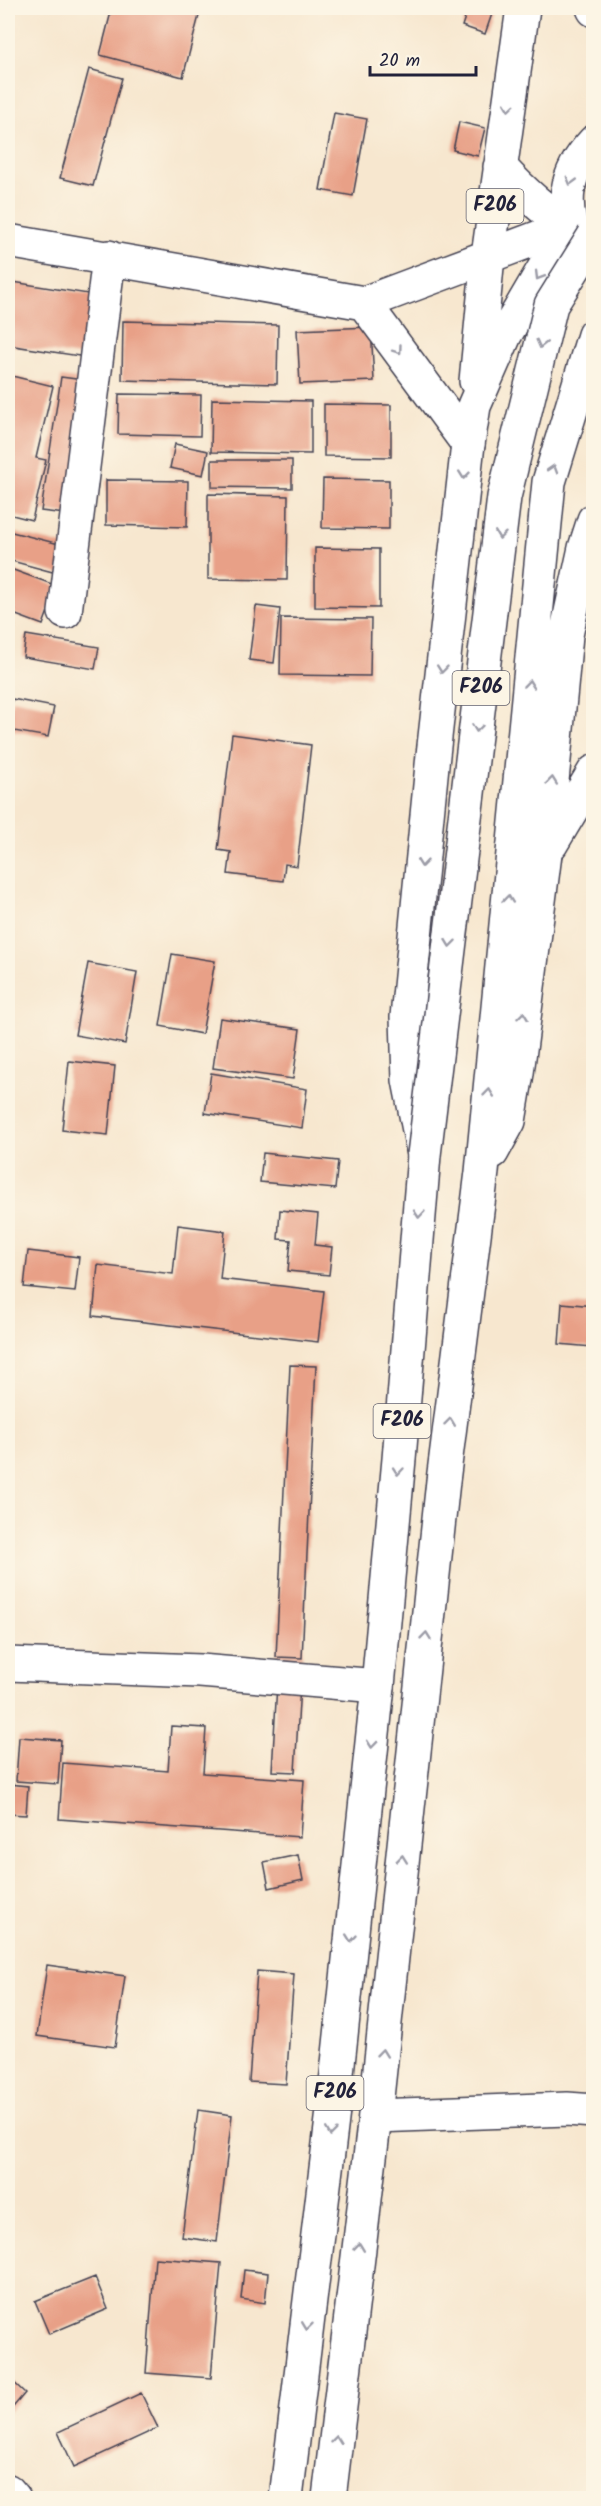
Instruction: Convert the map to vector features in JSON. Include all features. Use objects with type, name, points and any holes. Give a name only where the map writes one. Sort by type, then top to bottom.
[{"type":"main road","name":"F206","points":[[474,406],[488,256],[524,8]]},
{"type":"main road","points":[[594,142],[581,156],[570,177],[566,201],[581,231],[580,248],[594,264]]},
{"type":"main road","points":[[500,167],[549,214],[581,231]]},
{"type":"main road","name":"F206","points":[[286,2499],[333,2111],[378,1686],[424,1155],[504,497],[551,304],[581,231]]},
{"type":"main road","points":[[8,241],[363,303],[488,256],[581,231]]},
{"type":"main road","points":[[424,1155],[409,1080],[407,1017],[433,755],[474,406],[505,335],[581,231]]},
{"type":"main road","points":[[65,612],[109,257]]},
{"type":"main road","points":[[363,303],[468,444]]},
{"type":"main road","name":"F206","points":[[329,2499],[375,2116],[442,1481],[482,1172],[549,482],[594,335]]},
{"type":"main road","points":[[482,1172],[509,1121],[545,854],[567,635],[585,548],[594,520]]},
{"type":"main road","points":[[545,854],[594,772]]},
{"type":"main road","points":[[8,1664],[200,1671],[378,1686]]},
{"type":"main road","points":[[375,2116],[567,2109],[594,2111]]},
{"type":"main road","points":[[8,2492],[14,2499]]},
{"type":"building","points":[[112,8],[201,8],[183,77],[100,55]]},
{"type":"building","points":[[468,8],[494,8],[485,34],[462,26]]},
{"type":"building","points":[[89,69],[122,78],[93,186],[60,178]]},
{"type":"building","points":[[334,113],[367,119],[353,196],[320,190]]},
{"type":"building","points":[[459,122],[485,128],[478,156],[453,150]]},
{"type":"building","points":[[13,282],[101,296],[92,358],[8,345]]},
{"type":"building","points":[[123,321],[278,325],[277,384],[122,380]]},
{"type":"building","points":[[371,327],[374,381],[300,384],[297,330]]},
{"type":"building","points":[[8,375],[53,386],[36,458],[46,460],[32,520],[8,514]]},
{"type":"building","points":[[61,377],[91,381],[73,515],[41,511]]},
{"type":"building","points":[[119,394],[201,395],[200,436],[118,434]]},
{"type":"building","points":[[212,399],[311,401],[311,454],[211,452]]},
{"type":"building","points":[[324,404],[391,405],[391,457],[324,456]]},
{"type":"building","points":[[175,444],[208,451],[203,475],[170,468]]},
{"type":"building","points":[[212,460],[292,460],[292,488],[212,487]]},
{"type":"building","points":[[323,479],[389,480],[389,529],[322,528]]},
{"type":"building","points":[[106,480],[188,481],[187,527],[106,525]]},
{"type":"building","points":[[208,494],[288,496],[287,580],[208,579]]},
{"type":"building","points":[[8,531],[67,546],[60,574],[8,560]]},
{"type":"building","points":[[315,548],[379,549],[379,608],[315,607]]},
{"type":"building","points":[[8,568],[57,586],[43,625],[8,612]]},
{"type":"building","points":[[256,606],[280,609],[274,663],[249,660]]},
{"type":"building","points":[[281,618],[371,619],[370,676],[280,675]]},
{"type":"building","points":[[8,622],[14,623],[9,653],[8,653]]},
{"type":"building","points":[[26,635],[99,647],[95,669],[23,657]]},
{"type":"building","points":[[12,699],[54,707],[48,737],[8,730]]},
{"type":"building","points":[[232,734],[311,745],[297,866],[285,864],[283,881],[228,874],[231,852],[218,850]]},
{"type":"building","points":[[172,954],[215,961],[202,1034],[160,1026]]},
{"type":"building","points":[[88,963],[137,972],[125,1044],[75,1035]]},
{"type":"building","points":[[220,1018],[300,1029],[293,1079],[213,1068]]},
{"type":"building","points":[[69,1061],[115,1066],[108,1135],[62,1130]]},
{"type":"building","points":[[211,1073],[307,1089],[302,1128],[205,1113]]},
{"type":"building","points":[[263,1153],[338,1161],[335,1189],[260,1182]]},
{"type":"building","points":[[280,1210],[318,1214],[315,1245],[332,1247],[329,1275],[288,1271],[291,1240],[278,1239]]},
{"type":"building","points":[[178,1225],[225,1231],[220,1279],[324,1291],[318,1342],[93,1316],[98,1265],[173,1274]]},
{"type":"building","points":[[28,1251],[79,1257],[75,1292],[24,1287]]},
{"type":"building","points":[[562,1303],[594,1306],[592,1347],[559,1344]]},
{"type":"building","points":[[290,1365],[316,1366],[302,1658],[276,1657]]},
{"type":"building","points":[[277,1684],[300,1685],[295,1772],[272,1771]]},
{"type":"building","points":[[171,1726],[206,1728],[203,1773],[304,1780],[300,1837],[59,1819],[63,1763],[168,1771]]},
{"type":"building","points":[[19,1737],[61,1740],[58,1784],[16,1781]]},
{"type":"building","points":[[8,1784],[28,1786],[26,1815],[8,1814]]},
{"type":"building","points":[[298,1855],[303,1880],[269,1888],[264,1862]]},
{"type":"building","points":[[8,1959],[11,1959],[9,1982],[8,1982]]},
{"type":"building","points":[[47,1965],[125,1976],[115,2047],[37,2036]]},
{"type":"building","points":[[257,1971],[294,1974],[286,2084],[249,2082]]},
{"type":"building","points":[[198,2110],[232,2115],[217,2242],[182,2237]]},
{"type":"building","points":[[155,2258],[221,2263],[211,2378],[146,2373]]},
{"type":"building","points":[[244,2270],[268,2273],[265,2303],[241,2299]]},
{"type":"building","points":[[95,2277],[108,2309],[49,2334],[35,2301]]},
{"type":"building","points":[[8,2377],[25,2393],[8,2413]]},
{"type":"building","points":[[141,2393],[158,2428],[74,2467],[58,2432]]}]
